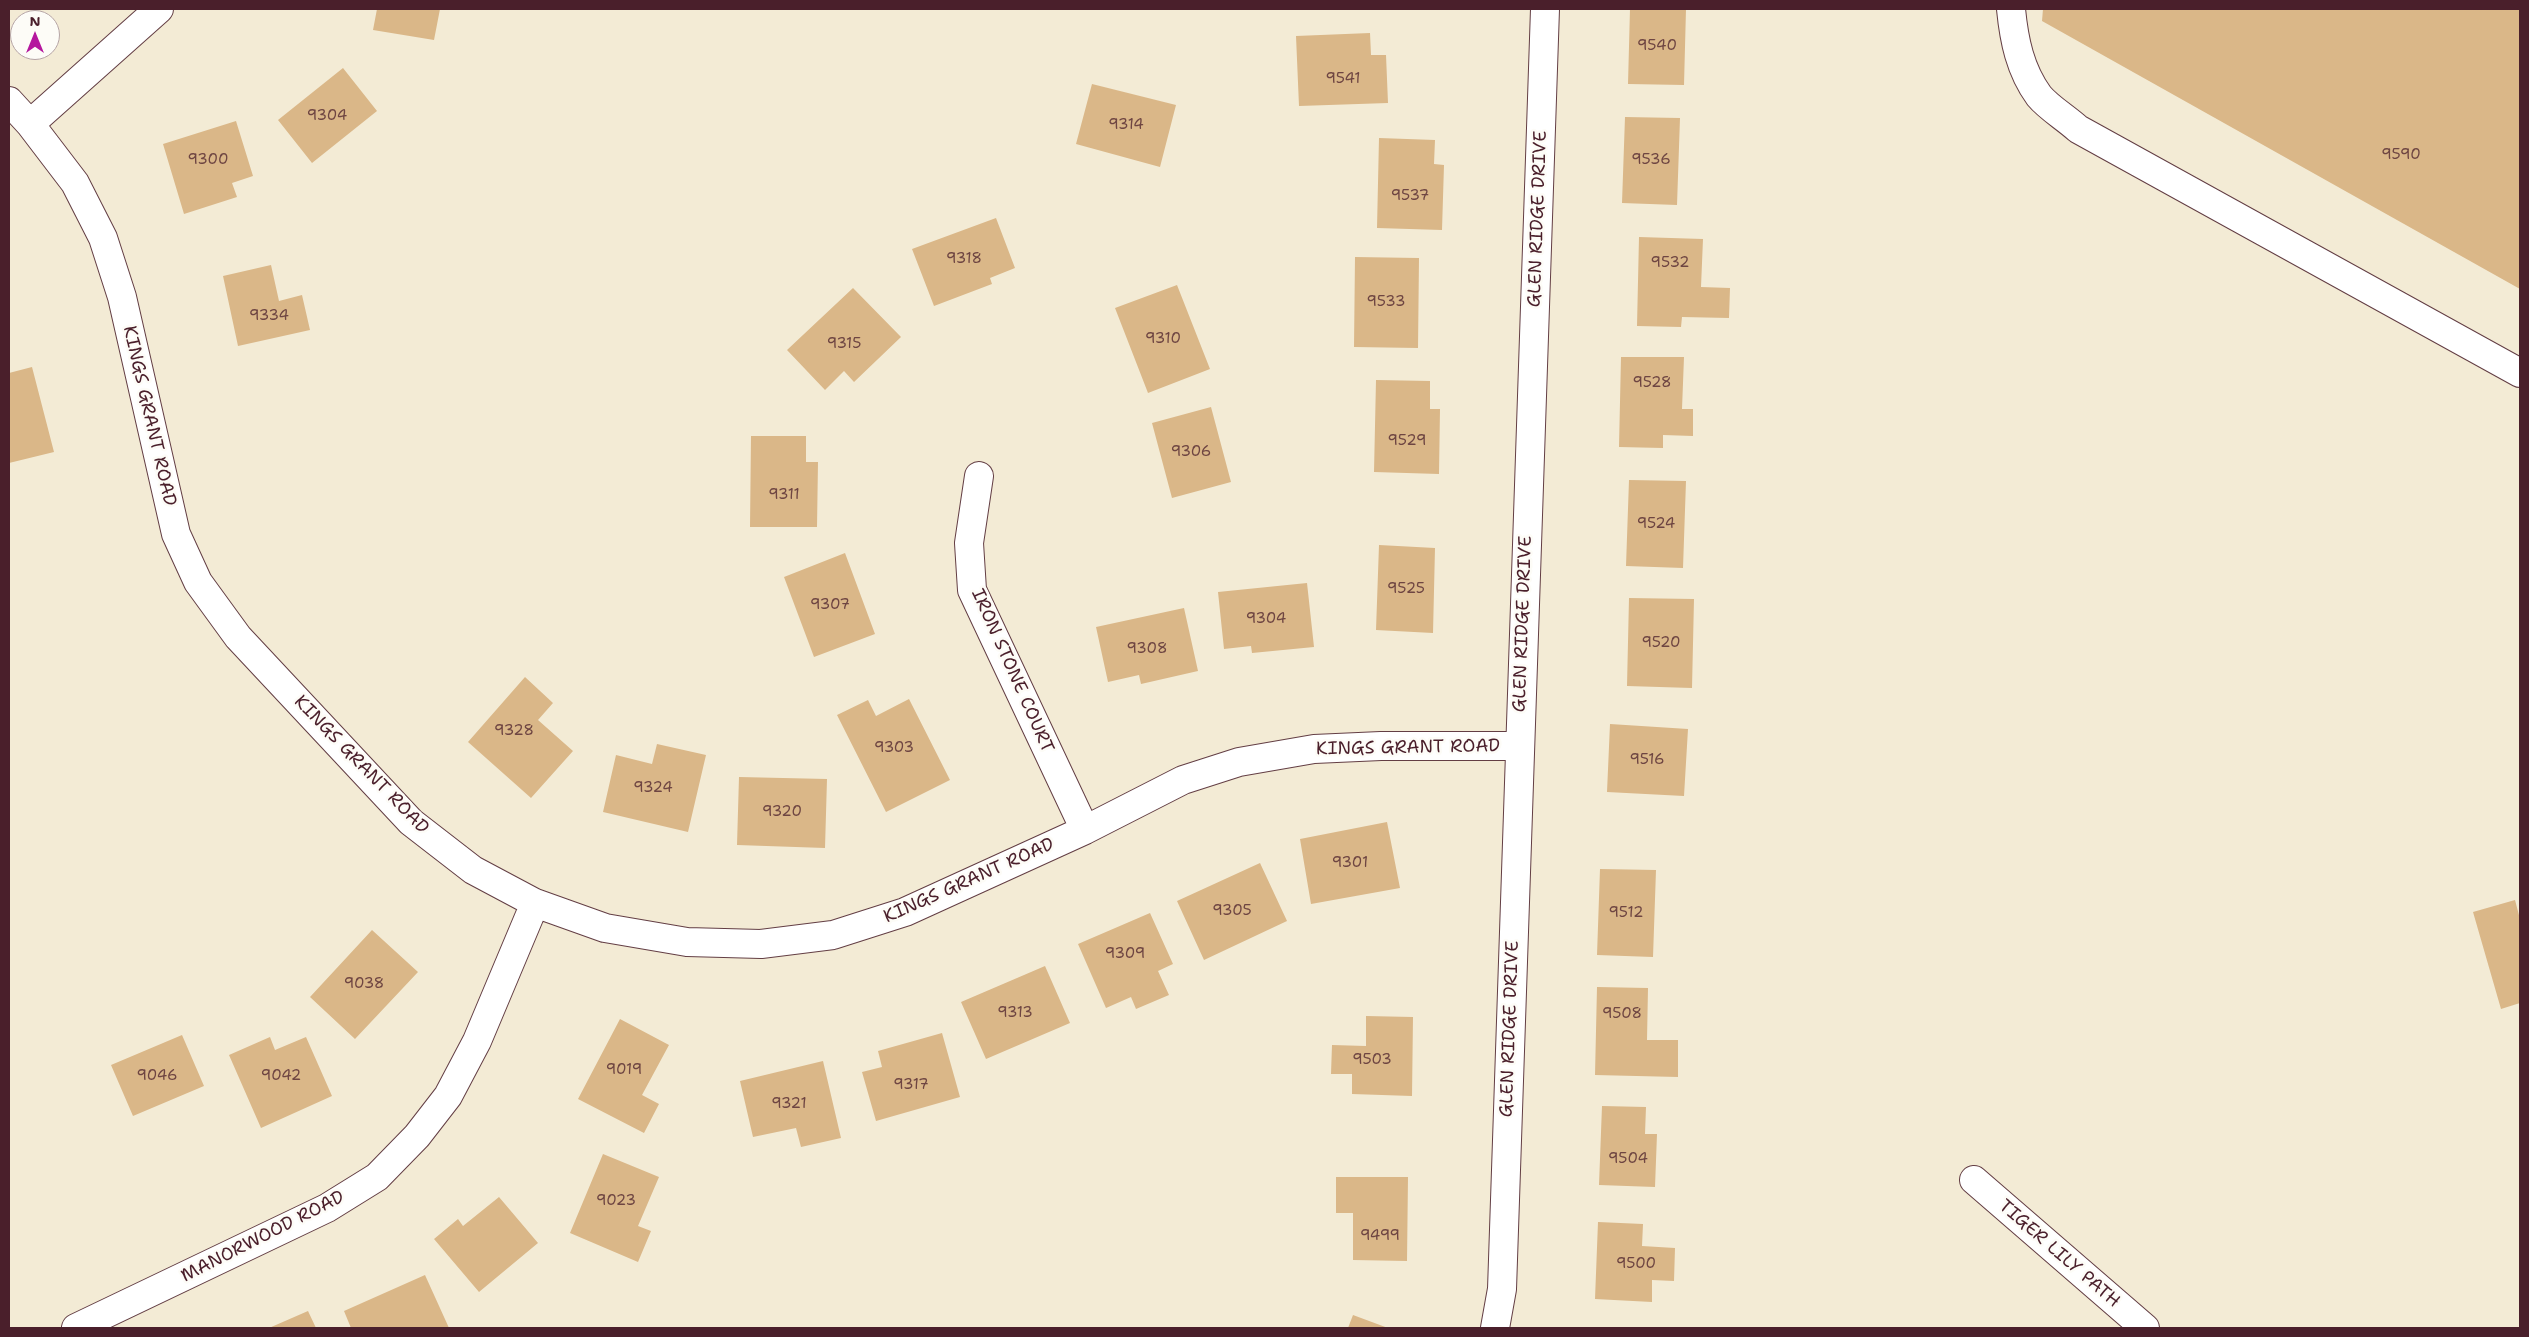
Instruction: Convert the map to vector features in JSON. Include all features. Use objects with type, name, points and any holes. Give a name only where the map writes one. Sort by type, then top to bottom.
[{"type":"street","points":[[30,124],[160,9]]},
{"type":"street","name":"GLEN RIDGE DRIVE","points":[[1495,1328],[1502,1289],[1545,9]]},
{"type":"street","points":[[2011,9],[2014,38],[2022,67],[2040,97],[2078,129],[2520,373]]},
{"type":"street","name":"KINGS GRANT ROAD","points":[[9,101],[30,124],[75,182],[103,238],[122,297],[176,534],[198,582],[238,637],[411,822],[473,870],[535,903],[605,928],[687,942],[761,944],[833,935],[905,912],[1085,830],[1183,780],[1239,762],[1314,749],[1382,746],[1519,746]]},
{"type":"street","name":"IRON STONE COURT","points":[[979,476],[969,543],[972,590],[1085,830]]},
{"type":"street","name":"MANORWOOD ROAD","points":[[76,1328],[327,1208],[377,1177],[417,1136],[448,1096],[477,1041],[535,903]]},
{"type":"street","name":"TIGER LILY PATH","points":[[1974,1180],[2145,1328]]},
{"type":"building","points":[[377,9],[440,9],[434,40],[373,30]]},
{"type":"building","points":[[1630,9],[1686,9],[1684,85],[1628,84]]},
{"type":"building","points":[[2043,9],[2520,9],[2520,289],[2042,21]]},
{"type":"building","points":[[1370,33],[1371,55],[1386,55],[1388,103],[1299,106],[1296,36]]},
{"type":"building","points":[[343,68],[377,111],[312,163],[278,120]]},
{"type":"building","points":[[1092,84],[1176,105],[1160,167],[1076,144]]},
{"type":"building","points":[[1625,117],[1680,118],[1677,205],[1622,203]]},
{"type":"building","points":[[236,121],[253,176],[232,183],[237,197],[184,214],[163,144]]},
{"type":"building","points":[[1379,138],[1435,140],[1434,164],[1444,165],[1442,230],[1377,228]]},
{"type":"building","points":[[996,218],[1015,268],[990,278],[992,284],[934,306],[912,249]]},
{"type":"building","points":[[1639,237],[1703,239],[1701,287],[1730,288],[1729,318],[1682,317],[1681,327],[1637,326]]},
{"type":"building","points":[[1355,257],[1419,258],[1418,348],[1354,347]]},
{"type":"building","points":[[271,265],[279,301],[302,295],[310,330],[238,346],[223,276]]},
{"type":"building","points":[[1177,285],[1210,369],[1148,393],[1115,308]]},
{"type":"building","points":[[853,288],[901,337],[854,382],[844,371],[825,390],[787,350]]},
{"type":"building","points":[[1621,357],[1684,357],[1682,409],[1693,409],[1693,436],[1663,435],[1663,448],[1619,447]]},
{"type":"building","points":[[32,367],[54,452],[9,463],[9,373]]},
{"type":"building","points":[[1376,380],[1430,381],[1430,409],[1440,409],[1439,474],[1374,472]]},
{"type":"building","points":[[1211,407],[1231,482],[1172,498],[1152,423]]},
{"type":"building","points":[[751,436],[806,436],[806,462],[818,462],[817,527],[750,527]]},
{"type":"building","points":[[1629,480],[1686,481],[1683,568],[1626,566]]},
{"type":"building","points":[[1379,545],[1435,548],[1433,633],[1376,630]]},
{"type":"building","points":[[845,553],[875,634],[814,657],[784,577]]},
{"type":"building","points":[[1307,583],[1314,647],[1252,653],[1251,646],[1224,649],[1218,592]]},
{"type":"building","points":[[1629,598],[1694,599],[1692,688],[1627,686]]},
{"type":"building","points":[[1184,608],[1198,671],[1141,684],[1139,675],[1108,682],[1096,627]]},
{"type":"building","points":[[525,677],[553,703],[538,720],[573,751],[531,798],[468,742]]},
{"type":"building","points":[[909,699],[950,780],[886,812],[837,715],[868,700],[876,716]]},
{"type":"building","points":[[1610,724],[1688,729],[1684,796],[1607,792]]},
{"type":"building","points":[[657,744],[706,755],[688,832],[603,812],[616,755],[652,764]]},
{"type":"building","points":[[739,777],[827,779],[825,848],[737,845]]},
{"type":"building","points":[[1387,822],[1400,888],[1311,904],[1300,839]]},
{"type":"building","points":[[1260,863],[1287,921],[1204,960],[1177,901]]},
{"type":"building","points":[[1600,869],[1656,870],[1653,957],[1597,955]]},
{"type":"building","points":[[2515,900],[2520,919],[2520,1003],[2501,1009],[2473,912]]},
{"type":"building","points":[[1150,913],[1173,964],[1158,971],[1169,995],[1136,1009],[1131,997],[1106,1008],[1078,944]]},
{"type":"building","points":[[372,930],[418,972],[355,1039],[310,997]]},
{"type":"building","points":[[1045,966],[1070,1023],[986,1059],[961,1002]]},
{"type":"building","points":[[1597,987],[1648,988],[1647,1040],[1678,1040],[1678,1077],[1595,1075]]},
{"type":"building","points":[[1366,1016],[1413,1017],[1412,1096],[1352,1094],[1352,1074],[1331,1074],[1332,1045],[1366,1046]]},
{"type":"building","points":[[620,1019],[669,1045],[642,1095],[659,1104],[644,1133],[578,1099]]},
{"type":"building","points":[[942,1033],[960,1097],[876,1121],[862,1072],[882,1067],[878,1051]]},
{"type":"building","points":[[182,1035],[204,1086],[133,1116],[111,1065]]},
{"type":"building","points":[[270,1037],[275,1050],[306,1037],[332,1096],[261,1128],[229,1055]]},
{"type":"building","points":[[823,1061],[841,1138],[801,1147],[796,1128],[753,1137],[740,1081]]},
{"type":"building","points":[[1602,1106],[1646,1107],[1645,1134],[1657,1134],[1655,1187],[1599,1185]]},
{"type":"building","points":[[603,1154],[659,1177],[638,1226],[651,1231],[638,1262],[570,1233]]},
{"type":"building","points":[[1336,1177],[1408,1177],[1407,1261],[1353,1260],[1353,1213],[1336,1213]]},
{"type":"building","points":[[499,1197],[538,1243],[479,1292],[434,1239],[458,1219],[463,1226]]},
{"type":"building","points":[[1598,1222],[1643,1224],[1642,1246],[1675,1248],[1674,1281],[1652,1280],[1652,1302],[1595,1299]]},
{"type":"building","points":[[425,1275],[449,1328],[351,1328],[344,1311]]},
{"type":"building","points":[[308,1311],[316,1328],[269,1328]]},
{"type":"building","points":[[1353,1315],[1388,1328],[1348,1328]]}]
